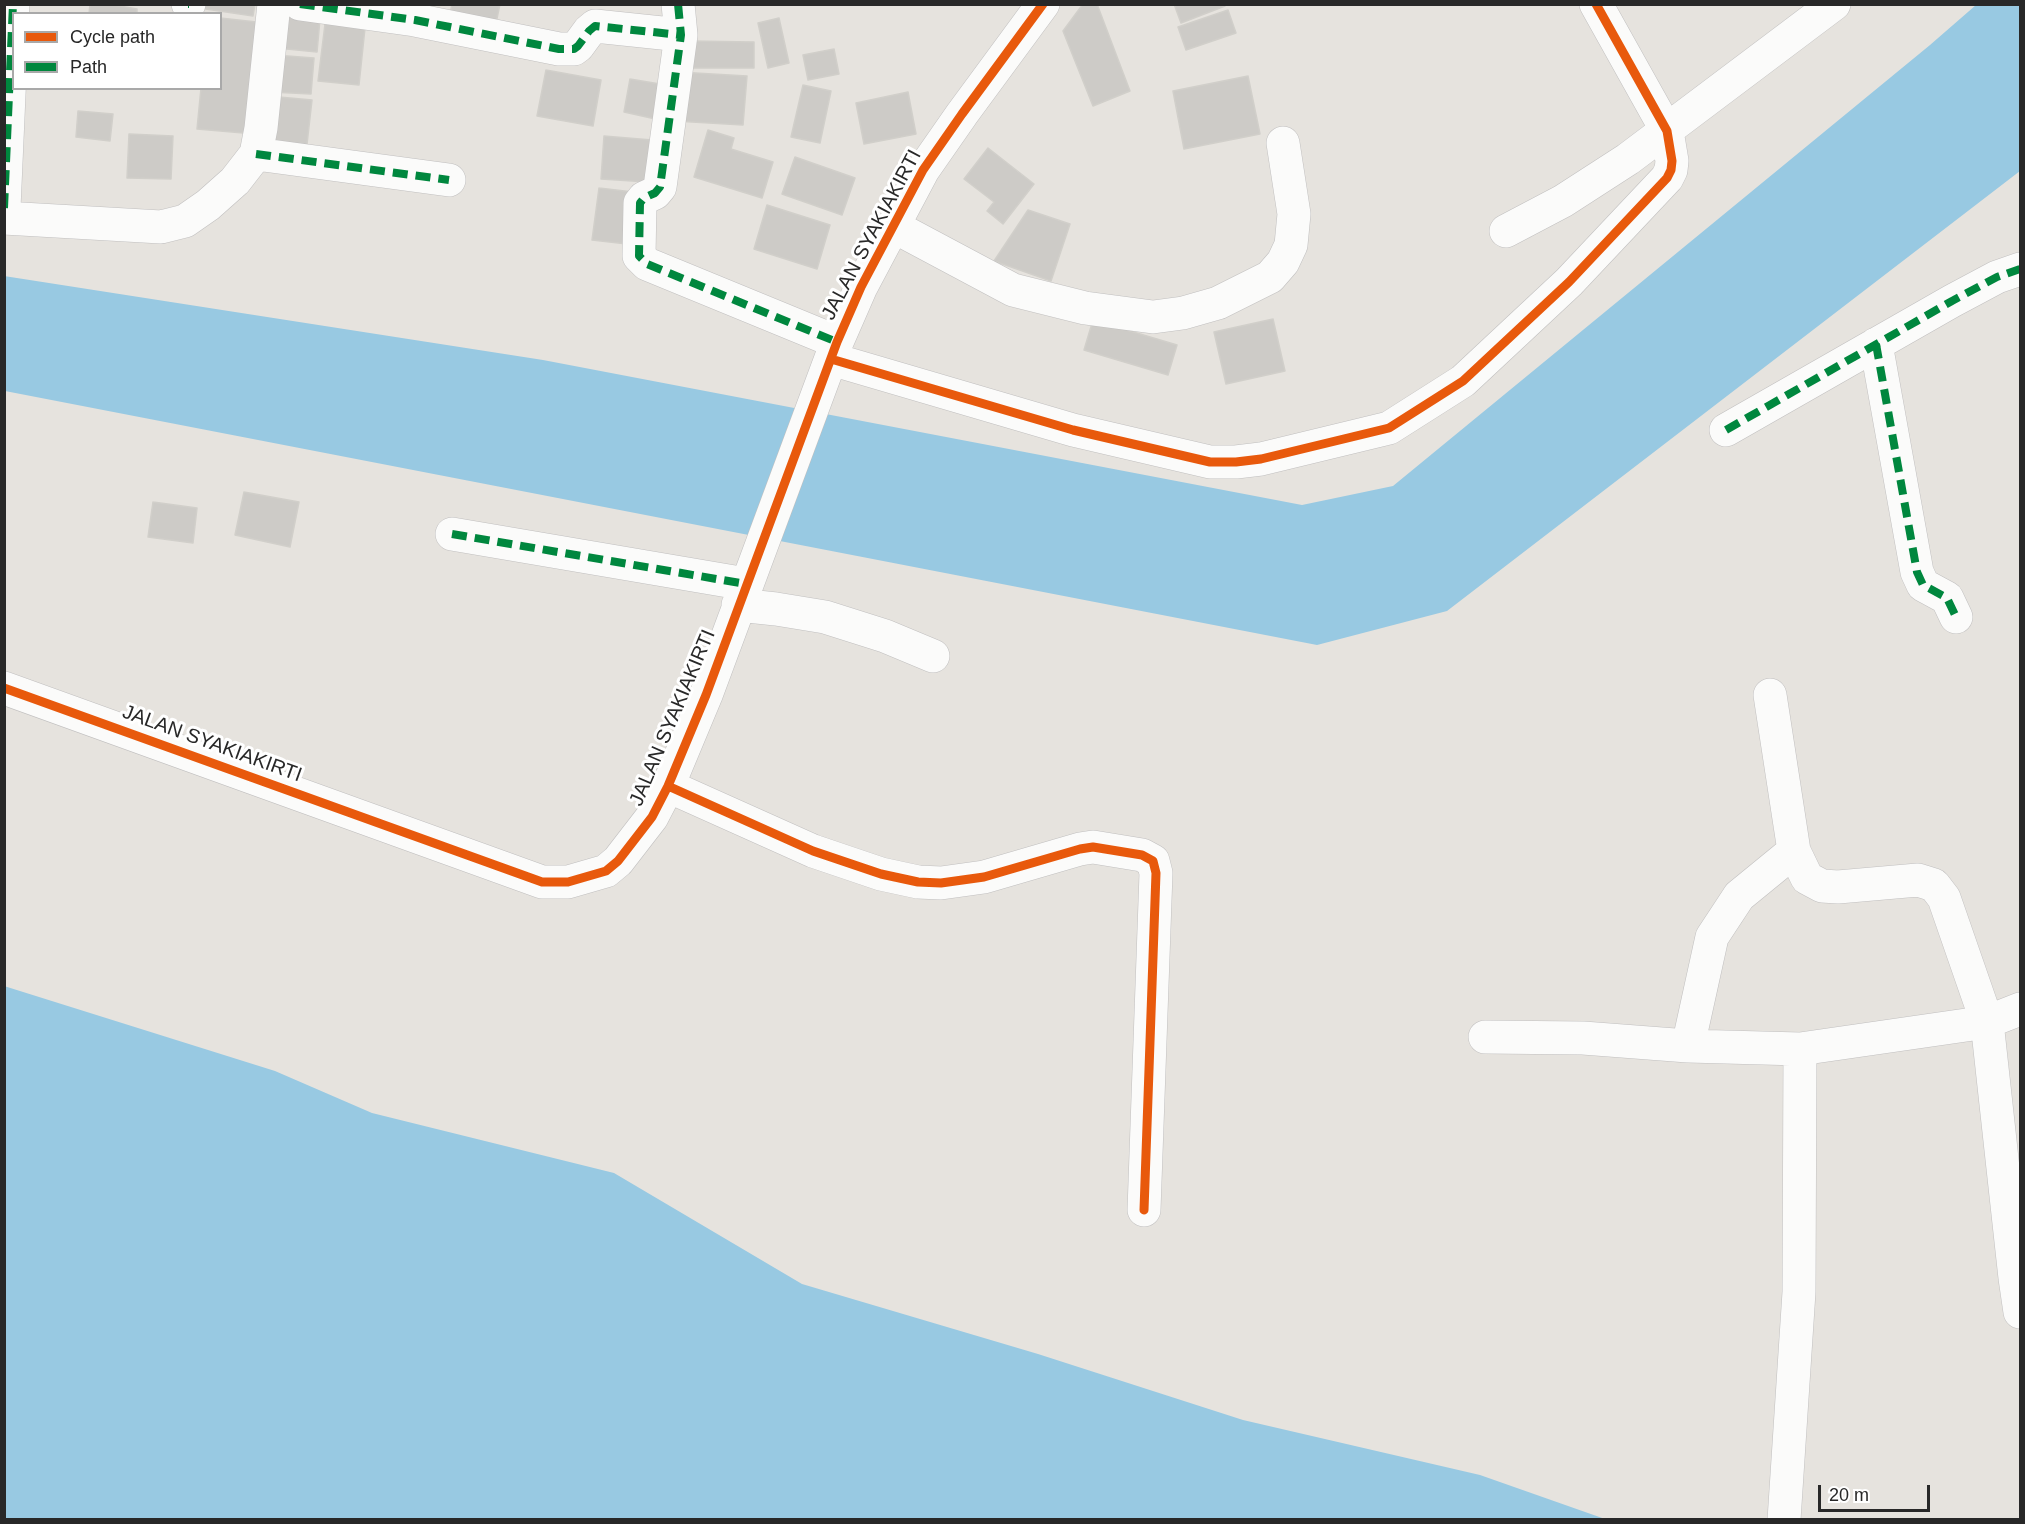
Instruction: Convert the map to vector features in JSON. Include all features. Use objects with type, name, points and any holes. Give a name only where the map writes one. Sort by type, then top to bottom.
[{"type":"street","points":[[4,208],[12,4]]},
{"type":"street","points":[[4,218],[161,227],[185,221],[208,205],[235,181],[256,154],[261,128],[274,4]]},
{"type":"street","points":[[300,4],[415,20],[560,49],[574,49],[595,26],[679,20],[660,187],[640,203],[639,256],[647,264],[830,362],[1073,430],[1210,462],[1261,459],[1389,428],[1463,381],[1569,282],[1667,178],[1672,161],[1667,131],[1596,4]]},
{"type":"street","name":"JALAN SYAKIAKIRTI","points":[[4,688],[542,882],[568,882],[606,871],[618,861],[652,817],[668,786],[706,695],[830,362],[861,287],[923,170],[1043,4]]},
{"type":"street","points":[[1506,231],[1563,201],[1628,159],[1834,4]]},
{"type":"street","points":[[893,226],[1013,290],[1085,308],[1153,317],[1183,313],[1218,303],[1270,276],[1283,262],[1291,245],[1294,214],[1284,143]]},
{"type":"street","points":[[256,154],[449,180]]},
{"type":"street","points":[[1726,430],[1952,301],[1997,277],[2020,269]]},
{"type":"street","points":[[1876,344],[1917,572],[1923,585],[1947,598],[1956,616]]},
{"type":"street","points":[[452,534],[746,584],[776,609],[825,617],[885,636],[933,656]]},
{"type":"street","points":[[1770,695],[1794,851],[1807,878],[1822,886],[1838,887],[1918,880],[1934,885],[1944,898],[1987,1022],[2020,1312]]},
{"type":"street","points":[[668,786],[813,851],[881,874],[918,882],[941,883],[984,877],[1093,846],[1142,855],[1153,861],[1156,873],[1144,1209]]},
{"type":"street","points":[[1688,1046],[1712,937],[1739,896],[1794,851]]},
{"type":"street","points":[[1485,1037],[1583,1038],[1688,1046],[1800,1048],[1987,1022],[2020,1009]]},
{"type":"street","points":[[1784,1520],[1799,1292],[1800,1048]]},
{"type":"water","points":[[1976,5],[2020,5],[2020,171],[1447,611],[1317,645],[5,391],[4,276],[543,360],[1302,505],[1393,486]]},
{"type":"water","points":[[4,986],[275,1071],[372,1113],[614,1173],[802,1284],[1038,1354],[1243,1420],[1480,1475],[1605,1519],[5,1519]]},
{"type":"building","points":[[90,4],[108,4],[137,9],[137,12],[89,12]]},
{"type":"building","points":[[200,4],[255,4],[253,16],[199,8]]},
{"type":"building","points":[[452,4],[500,4],[495,28],[449,19]]},
{"type":"building","points":[[1083,4],[1097,4],[1130,91],[1093,106],[1063,31]]},
{"type":"building","points":[[1174,4],[1224,4],[1225,6],[1181,23]]},
{"type":"building","points":[[1228,10],[1236,33],[1186,50],[1178,27]]},
{"type":"building","points":[[280,14],[320,19],[317,52],[277,48]]},
{"type":"building","points":[[222,18],[266,23],[255,134],[197,129],[201,90],[222,90]]},
{"type":"building","points":[[779,18],[789,63],[768,68],[758,23]]},
{"type":"building","points":[[325,24],[365,28],[359,85],[318,81]]},
{"type":"building","points":[[689,41],[754,42],[754,68],[689,68]]},
{"type":"building","points":[[834,49],[839,74],[808,80],[803,55]]},
{"type":"building","points":[[274,55],[314,58],[311,94],[271,92]]},
{"type":"building","points":[[546,70],[601,80],[593,126],[537,116]]},
{"type":"building","points":[[678,72],[747,76],[743,125],[675,121]]},
{"type":"building","points":[[1248,76],[1260,134],[1184,149],[1173,91]]},
{"type":"building","points":[[630,79],[666,85],[660,120],[624,112]]},
{"type":"building","points":[[803,85],[831,91],[820,143],[791,137]]},
{"type":"building","points":[[908,92],[916,134],[864,144],[856,103]]},
{"type":"building","points":[[268,96],[312,100],[306,153],[263,148]]},
{"type":"building","points":[[78,111],[113,114],[110,141],[76,137]]},
{"type":"building","points":[[708,130],[734,138],[731,149],[773,162],[762,198],[694,177]]},
{"type":"building","points":[[129,134],[173,136],[171,179],[127,178]]},
{"type":"building","points":[[604,136],[652,140],[648,182],[601,179]]},
{"type":"building","points":[[988,148],[1034,184],[1003,224],[987,211],[994,202],[964,179]]},
{"type":"building","points":[[795,157],[855,178],[842,215],[782,194]]},
{"type":"building","points":[[599,188],[633,192],[627,244],[592,240]]},
{"type":"building","points":[[767,205],[830,225],[817,269],[754,249]]},
{"type":"building","points":[[1028,210],[1070,224],[1051,281],[994,261]]},
{"type":"building","points":[[1273,319],[1285,371],[1226,384],[1214,332]]},
{"type":"building","points":[[1093,320],[1177,345],[1168,375],[1084,350]]},
{"type":"building","points":[[244,492],[299,502],[290,547],[235,535]]},
{"type":"building","points":[[153,502],[197,508],[193,543],[148,537]]},
{"type":"marked path","points":[[13,4],[13,12]]},
{"type":"marked path","points":[[300,4],[415,20],[559,49],[574,49],[595,26],[681,35]]},
{"type":"marked path","points":[[678,4],[681,35],[660,187],[640,203],[639,256],[647,264],[837,342]]},
{"type":"marked path","points":[[4,208],[12,27]]},
{"type":"marked path","points":[[256,154],[449,180]]},
{"type":"marked path","points":[[1726,430],[1952,301],[1997,277],[2020,269]]},
{"type":"marked path","points":[[1876,344],[1917,572],[1923,585],[1947,598],[1956,617]]},
{"type":"marked path","points":[[452,534],[746,584]]},
{"type":"cycle path","points":[[4,688],[542,882],[568,882],[606,871],[618,861],[652,817],[668,786],[706,695],[837,342],[861,287],[923,170],[1043,4]]},
{"type":"cycle path","points":[[831,359],[1073,430],[1210,462],[1261,459],[1389,428],[1463,381],[1569,282],[1667,178],[1671,170],[1672,161],[1667,131],[1596,4]]},
{"type":"cycle path","points":[[668,786],[813,851],[881,874],[918,882],[941,883],[984,877],[1093,847],[1142,855],[1153,861],[1156,873],[1144,1210]]}]
